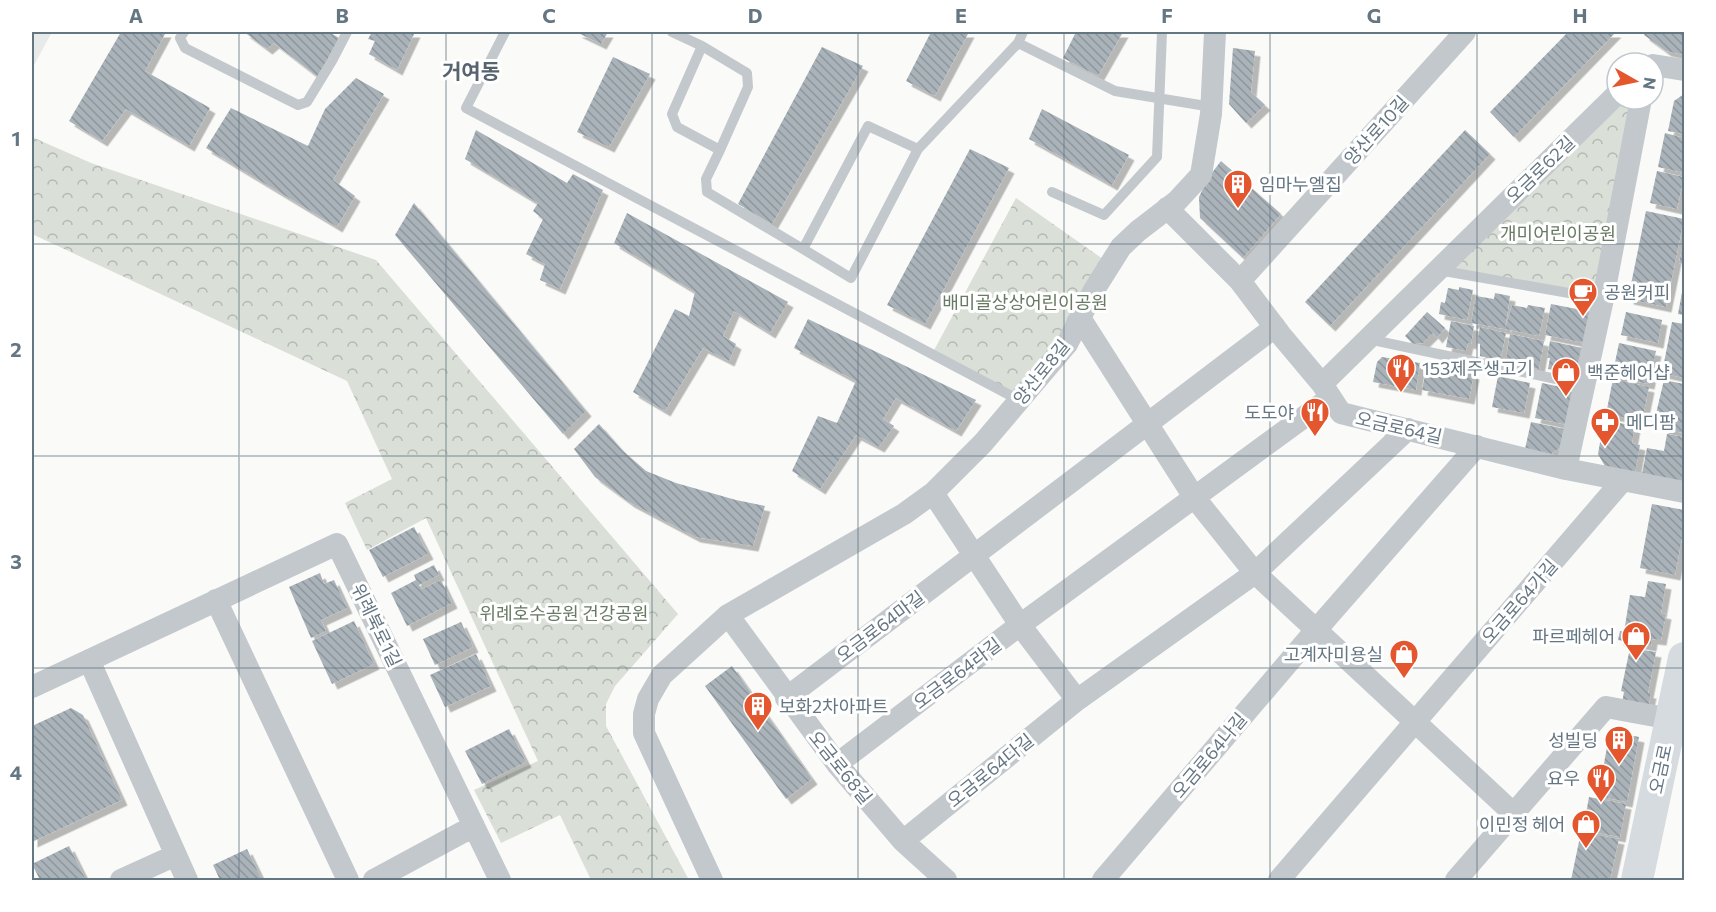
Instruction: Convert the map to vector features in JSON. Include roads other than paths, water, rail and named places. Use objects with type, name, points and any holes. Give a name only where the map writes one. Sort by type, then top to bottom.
[{"type":"main road","name":"오금로","points":[[1637,880],[1684,657]]},
{"type":"street","name":"양산로8길","points":[[712,880],[644,733],[644,714],[648,699],[662,675],[728,615],[904,514],[933,493],[983,443],[1067,344],[1094,290],[1121,247],[1177,201],[1201,175],[1212,107],[1215,32]]},
{"type":"street","name":"양산로10길","points":[[1240,281],[1465,32]]},
{"type":"street","points":[[1665,67],[1684,70]]},
{"type":"street","name":"오금로62길","points":[[1326,391],[1367,339],[1605,106]]},
{"type":"street","points":[[1566,469],[1603,299],[1639,111]]},
{"type":"street","name":"오금로64길","points":[[1167,208],[1240,281],[1341,413],[1566,469],[1684,492]]},
{"type":"street","points":[[1080,318],[1194,497],[1255,573],[1514,814]]},
{"type":"street","name":"오금로64마길","points":[[786,698],[1275,327]]},
{"type":"street","name":"오금로64라길","points":[[837,764],[1194,497],[1326,391]]},
{"type":"street","name":"오금로64다길","points":[[903,841],[1077,700],[1255,573],[1408,429]]},
{"type":"street","name":"오금로64나길","points":[[1103,880],[1316,630],[1477,446]]},
{"type":"street","name":"오금로64가길","points":[[1279,880],[1623,480]]},
{"type":"street","points":[[933,493],[974,555]]},
{"type":"street","name":"위례북로1길","points":[[32,687],[337,544],[500,880]]},
{"type":"street","name":"오금로64라길","points":[[974,555],[1020,625]]},
{"type":"street","points":[[216,600],[348,880]]},
{"type":"street","name":"오금로68길","points":[[728,615],[786,698],[837,764],[903,841],[946,880]]},
{"type":"street","points":[[1020,625],[1077,700]]},
{"type":"street","points":[[89,660],[187,880]]},
{"type":"street","points":[[1456,880],[1606,707],[1671,719]]},
{"type":"street","points":[[374,880],[474,826]]},
{"type":"street","points":[[121,880],[176,855]]},
{"type":"lane","points":[[184,32],[180,38],[185,48],[298,105],[307,102],[347,32]]},
{"type":"lane","points":[[505,32],[466,108],[1019,400]]},
{"type":"lane","points":[[672,32],[702,46],[747,73],[748,87],[706,179],[707,192],[851,278],[918,149],[1018,43],[1023,32]]},
{"type":"lane","points":[[1052,192],[1104,215],[1157,156],[1162,32]]},
{"type":"lane","points":[[1018,43],[1115,91],[1212,107]]},
{"type":"lane","points":[[702,46],[672,114],[677,126],[720,150]]},
{"type":"lane","points":[[803,249],[868,126],[918,149]]},
{"type":"lane","points":[[1437,270],[1603,299]]},
{"type":"lane","points":[[1367,339],[1584,385]]},
{"type":"place","name":"임마누엘집","points":[[1238,210]]},
{"type":"place","name":"공원커피","points":[[1583,318]]},
{"type":"place","name":"153제주생고기","points":[[1401,394]]},
{"type":"place","name":"백준헤어샵","points":[[1566,398]]},
{"type":"place","name":"도도야","points":[[1315,438]]},
{"type":"place","name":"메디팜","points":[[1605,448]]},
{"type":"place","name":"파르페헤어","points":[[1636,662]]},
{"type":"place","name":"고계자미용실","points":[[1404,680]]},
{"type":"place","name":"보화2차아파트","points":[[758,732]]},
{"type":"place","name":"성빌딩","points":[[1619,766]]},
{"type":"place","name":"요우","points":[[1601,804]]},
{"type":"place","name":"이민정 헤어","points":[[1586,850]]},
{"type":"district","name":"거여동","points":[[471,70]]},
{"type":"park label","name":"개미어린이공원","points":[[1558,233]]},
{"type":"park label","name":"배미골상상어린이공원","points":[[1025,302]]},
{"type":"park label","name":"위례호수공원 건강공원","points":[[564,613]]}]
